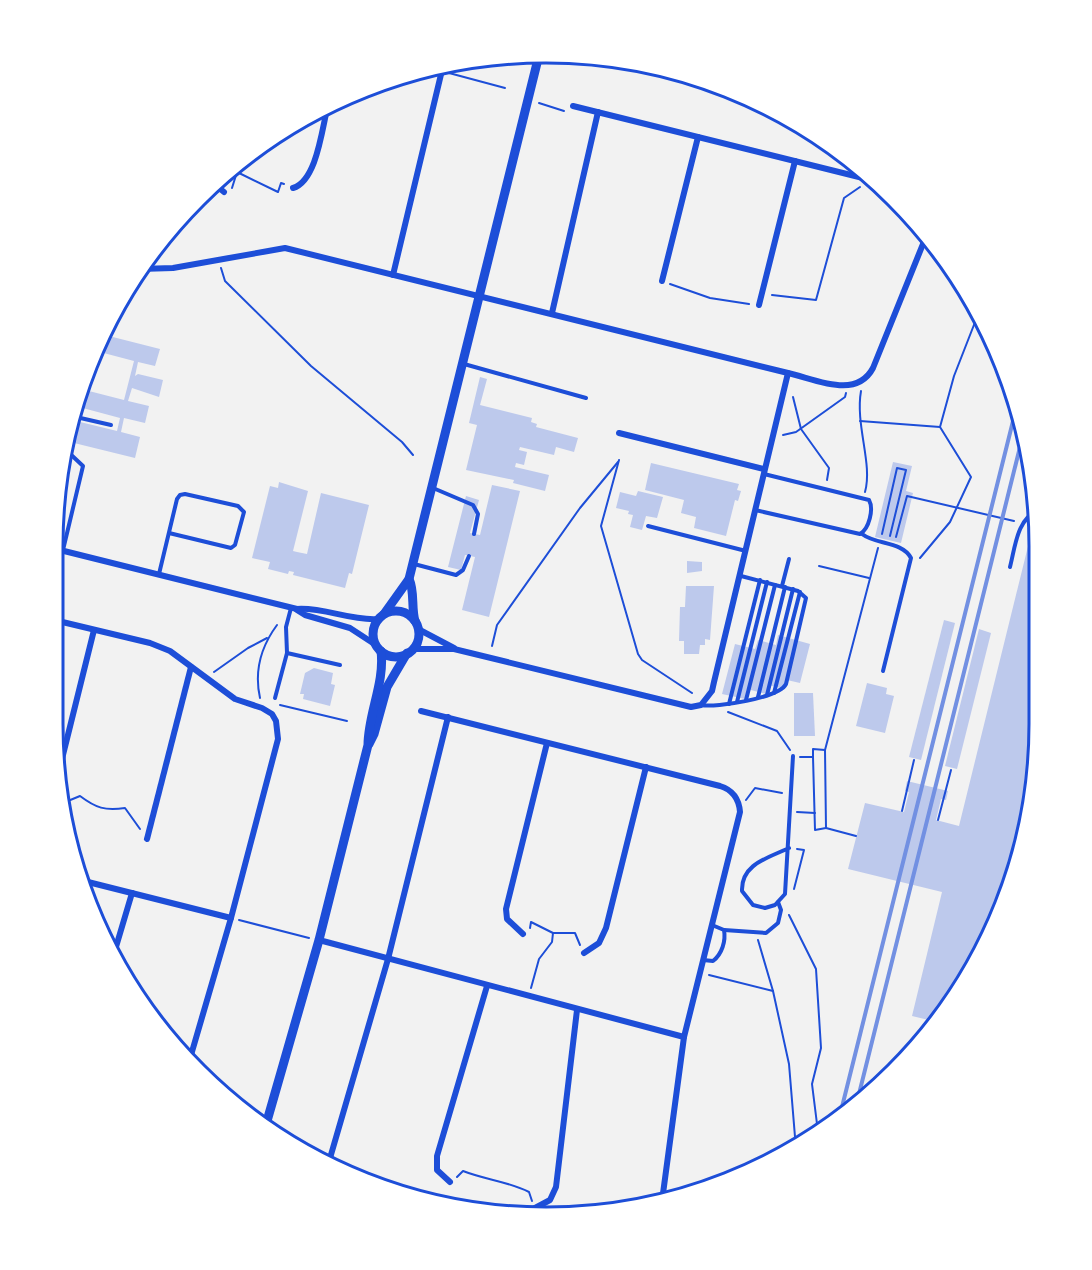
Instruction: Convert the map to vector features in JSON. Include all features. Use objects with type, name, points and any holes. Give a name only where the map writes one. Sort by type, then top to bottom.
[{"type":"street","points":[[268,1118],[319,940],[368,745],[368,732],[381,670],[373,632],[381,616],[409,579],[537,63]]},
{"type":"street","points":[[393,275],[440,75]]},
{"type":"street","points":[[573,106],[856,176]]},
{"type":"street","points":[[552,313],[598,112]]},
{"type":"street","points":[[293,188],[305,182],[310,174],[325,117]]},
{"type":"street","points":[[662,281],[698,137]]},
{"type":"street","points":[[759,305],[795,161]]},
{"type":"street","points":[[221,189],[224,192]]},
{"type":"street","points":[[151,269],[173,268],[285,248],[848,386],[862,382],[873,368],[923,245]]},
{"type":"street","points":[[294,609],[305,615],[350,628],[393,656],[410,651],[454,649],[691,707],[701,705],[712,691],[788,373]]},
{"type":"street","points":[[619,433],[763,471]]},
{"type":"street","points":[[63,551],[294,609],[307,609],[350,618],[381,616],[390,611],[404,613],[417,625],[454,649]]},
{"type":"street","points":[[368,745],[374,734],[387,687],[417,643],[417,625],[409,579]]},
{"type":"street","points":[[63,622],[160,646],[234,699],[267,710],[276,721],[278,730],[231,918],[192,1052]]},
{"type":"street","points":[[64,751],[94,630]]},
{"type":"street","points":[[147,839],[191,667]]},
{"type":"street","points":[[421,711],[725,788],[734,794],[739,803],[740,812],[684,1037],[663,1193]]},
{"type":"street","points":[[331,1156],[388,959],[448,717]]},
{"type":"street","points":[[525,935],[511,926],[506,915],[547,743]]},
{"type":"street","points":[[584,953],[598,943],[606,928],[646,767]]},
{"type":"street","points":[[90,883],[231,918]]},
{"type":"street","points":[[117,945],[132,893]]},
{"type":"street","points":[[319,940],[684,1037]]},
{"type":"street","points":[[450,1182],[437,1170],[437,1156],[487,986]]},
{"type":"street","points":[[537,1207],[550,1200],[555,1186],[577,1010]]},
{"type":"lane","points":[[463,364],[586,398]]},
{"type":"lane","points":[[80,418],[111,425]]},
{"type":"lane","points":[[63,535],[83,466],[71,455]]},
{"type":"lane","points":[[763,471],[863,498],[872,504],[866,529],[862,534]]},
{"type":"lane","points":[[432,488],[474,505],[478,514],[474,534]]},
{"type":"lane","points":[[159,575],[177,499],[182,493],[238,506],[244,512],[235,545],[231,548],[169,533]]},
{"type":"lane","points":[[755,510],[862,534],[880,543],[902,548],[911,558],[883,671]]},
{"type":"lane","points":[[1010,567],[1022,524],[1028,516]]},
{"type":"lane","points":[[648,526],[747,551]]},
{"type":"lane","points":[[413,564],[456,575],[463,570],[468,556]]},
{"type":"lane","points":[[758,697],[789,558]]},
{"type":"lane","points":[[701,705],[717,707],[774,693],[784,688],[788,680],[806,598],[793,589],[741,576]]},
{"type":"lane","points":[[729,704],[760,580]]},
{"type":"lane","points":[[737,702],[767,582]]},
{"type":"lane","points":[[746,700],[775,585]]},
{"type":"lane","points":[[767,695],[793,589]]},
{"type":"lane","points":[[774,693],[800,592]]},
{"type":"lane","points":[[275,698],[286,652],[286,627],[294,609]]},
{"type":"lane","points":[[286,652],[340,666]]},
{"type":"lane","points":[[789,848],[751,866],[742,878],[742,891],[753,904],[765,908],[778,902],[786,886],[789,848],[792,796],[793,756]]},
{"type":"lane","points":[[711,924],[724,930],[766,933],[778,923],[781,910],[778,902]]},
{"type":"lane","points":[[702,960],[713,961],[718,956],[724,930]]},
{"type":"path","points":[[454,72],[504,88]]},
{"type":"path","points":[[539,103],[568,112],[573,106]]},
{"type":"path","points":[[240,173],[278,192],[281,183],[293,188]]},
{"type":"path","points":[[224,192],[230,193],[235,177]]},
{"type":"path","points":[[662,281],[710,298],[759,305],[773,294],[816,300],[844,198],[866,185]]},
{"type":"path","points":[[218,259],[225,281],[311,366],[402,442],[413,455]]},
{"type":"path","points":[[911,558],[922,559],[950,522],[971,477],[940,427],[954,376],[974,324]]},
{"type":"path","points":[[862,382],[860,421],[869,477],[863,498]]},
{"type":"path","points":[[773,433],[788,435],[801,429],[845,397],[848,386]]},
{"type":"path","points":[[790,393],[801,429],[829,468],[825,489]]},
{"type":"path","points":[[860,421],[940,427]]},
{"type":"path","points":[[492,646],[497,625],[580,508],[619,460],[601,519],[601,526],[638,654],[642,660],[692,693]]},
{"type":"path","points":[[826,828],[825,750],[880,543],[897,468],[906,470],[890,536],[897,537],[908,496],[1017,522]]},
{"type":"path","points":[[819,566],[870,578]]},
{"type":"path","points":[[261,700],[256,676],[267,638],[279,623]]},
{"type":"path","points":[[212,673],[267,638]]},
{"type":"path","points":[[274,706],[283,705],[347,721]]},
{"type":"path","points":[[726,712],[777,731],[783,736],[793,756],[813,757]]},
{"type":"path","points":[[825,750],[813,749],[815,830],[826,828],[856,836]]},
{"type":"path","points":[[902,811],[914,760]]},
{"type":"path","points":[[938,820],[951,770]]},
{"type":"path","points":[[746,800],[755,788],[792,796]]},
{"type":"path","points":[[69,800],[80,796],[93,806],[106,811],[125,808],[147,839]]},
{"type":"path","points":[[791,812],[814,813]]},
{"type":"path","points":[[789,848],[804,850],[794,893]]},
{"type":"path","points":[[788,915],[816,969],[821,1048],[812,1084],[817,1124]]},
{"type":"path","points":[[231,918],[319,940]]},
{"type":"path","points":[[525,935],[531,922],[553,933],[575,933],[584,953]]},
{"type":"path","points":[[528,997],[539,959],[552,942],[553,933]]},
{"type":"path","points":[[756,934],[773,992],[789,1064],[795,1138]]},
{"type":"path","points":[[699,972],[773,992]]},
{"type":"path","points":[[450,1182],[463,1171],[488,1180],[508,1181],[529,1192],[534,1207]]},
{"type":"building","points":[[111,337],[160,349],[155,366],[138,362],[135,376],[138,374],[163,380],[159,397],[132,388],[128,401],[149,406],[145,423],[124,418],[121,432],[140,437],[135,458],[74,443],[79,422],[117,431],[120,418],[83,408],[89,391],[124,400],[134,361],[104,353]]},
{"type":"building","points":[[480,377],[487,379],[480,405],[532,418],[531,422],[537,424],[536,427],[578,438],[574,452],[556,447],[554,455],[520,447],[519,450],[527,452],[524,465],[516,463],[515,467],[549,475],[545,491],[513,483],[514,480],[466,470],[477,425],[469,423]]},
{"type":"building","points":[[893,462],[912,466],[906,491],[913,493],[901,543],[875,537]]},
{"type":"building","points":[[651,463],[739,484],[737,490],[741,491],[738,501],[735,500],[726,536],[694,528],[696,517],[681,513],[684,500],[645,490]]},
{"type":"building","points":[[279,482],[308,491],[293,551],[307,554],[321,493],[369,505],[352,574],[349,573],[345,588],[293,575],[294,572],[289,571],[288,574],[268,569],[270,562],[252,558],[270,486],[278,488]]},
{"type":"building","points":[[492,485],[520,491],[489,617],[462,610],[475,557],[465,555],[461,570],[448,567],[466,496],[479,500],[470,533],[480,535]]},
{"type":"building","points":[[638,491],[663,497],[657,518],[646,516],[642,530],[630,527],[633,515],[628,514],[629,511],[616,508],[620,492],[636,496]]},
{"type":"building","points":[[1029,543],[1028,756],[1020,818],[1003,879],[979,938],[948,992],[928,1020],[912,1016],[942,892],[848,869],[865,803],[904,812],[909,792],[905,791],[907,781],[948,791],[946,800],[941,799],[936,820],[959,826]]},
{"type":"building","points":[[687,561],[702,562],[702,571],[687,573]]},
{"type":"building","points":[[686,586],[714,586],[710,640],[705,639],[705,645],[700,645],[699,654],[684,654],[684,641],[679,641],[680,607],[685,607]]},
{"type":"building","points":[[944,620],[955,623],[921,760],[909,757]]},
{"type":"building","points":[[979,629],[991,633],[957,769],[945,766]]},
{"type":"building","points":[[778,635],[810,644],[800,683],[787,680],[785,689],[768,685],[766,694],[747,689],[745,699],[722,694],[735,644],[755,649],[758,640],[776,645]]},
{"type":"building","points":[[314,668],[333,673],[331,684],[335,685],[330,706],[303,699],[304,694],[300,694],[305,673]]},
{"type":"building","points":[[867,683],[887,688],[886,694],[894,696],[885,733],[856,726]]},
{"type":"building","points":[[794,693],[813,693],[815,736],[794,736]]},
{"type":"railway","points":[[843,1105],[1013,421]]},
{"type":"railway","points":[[860,1090],[1019,449]]}]
